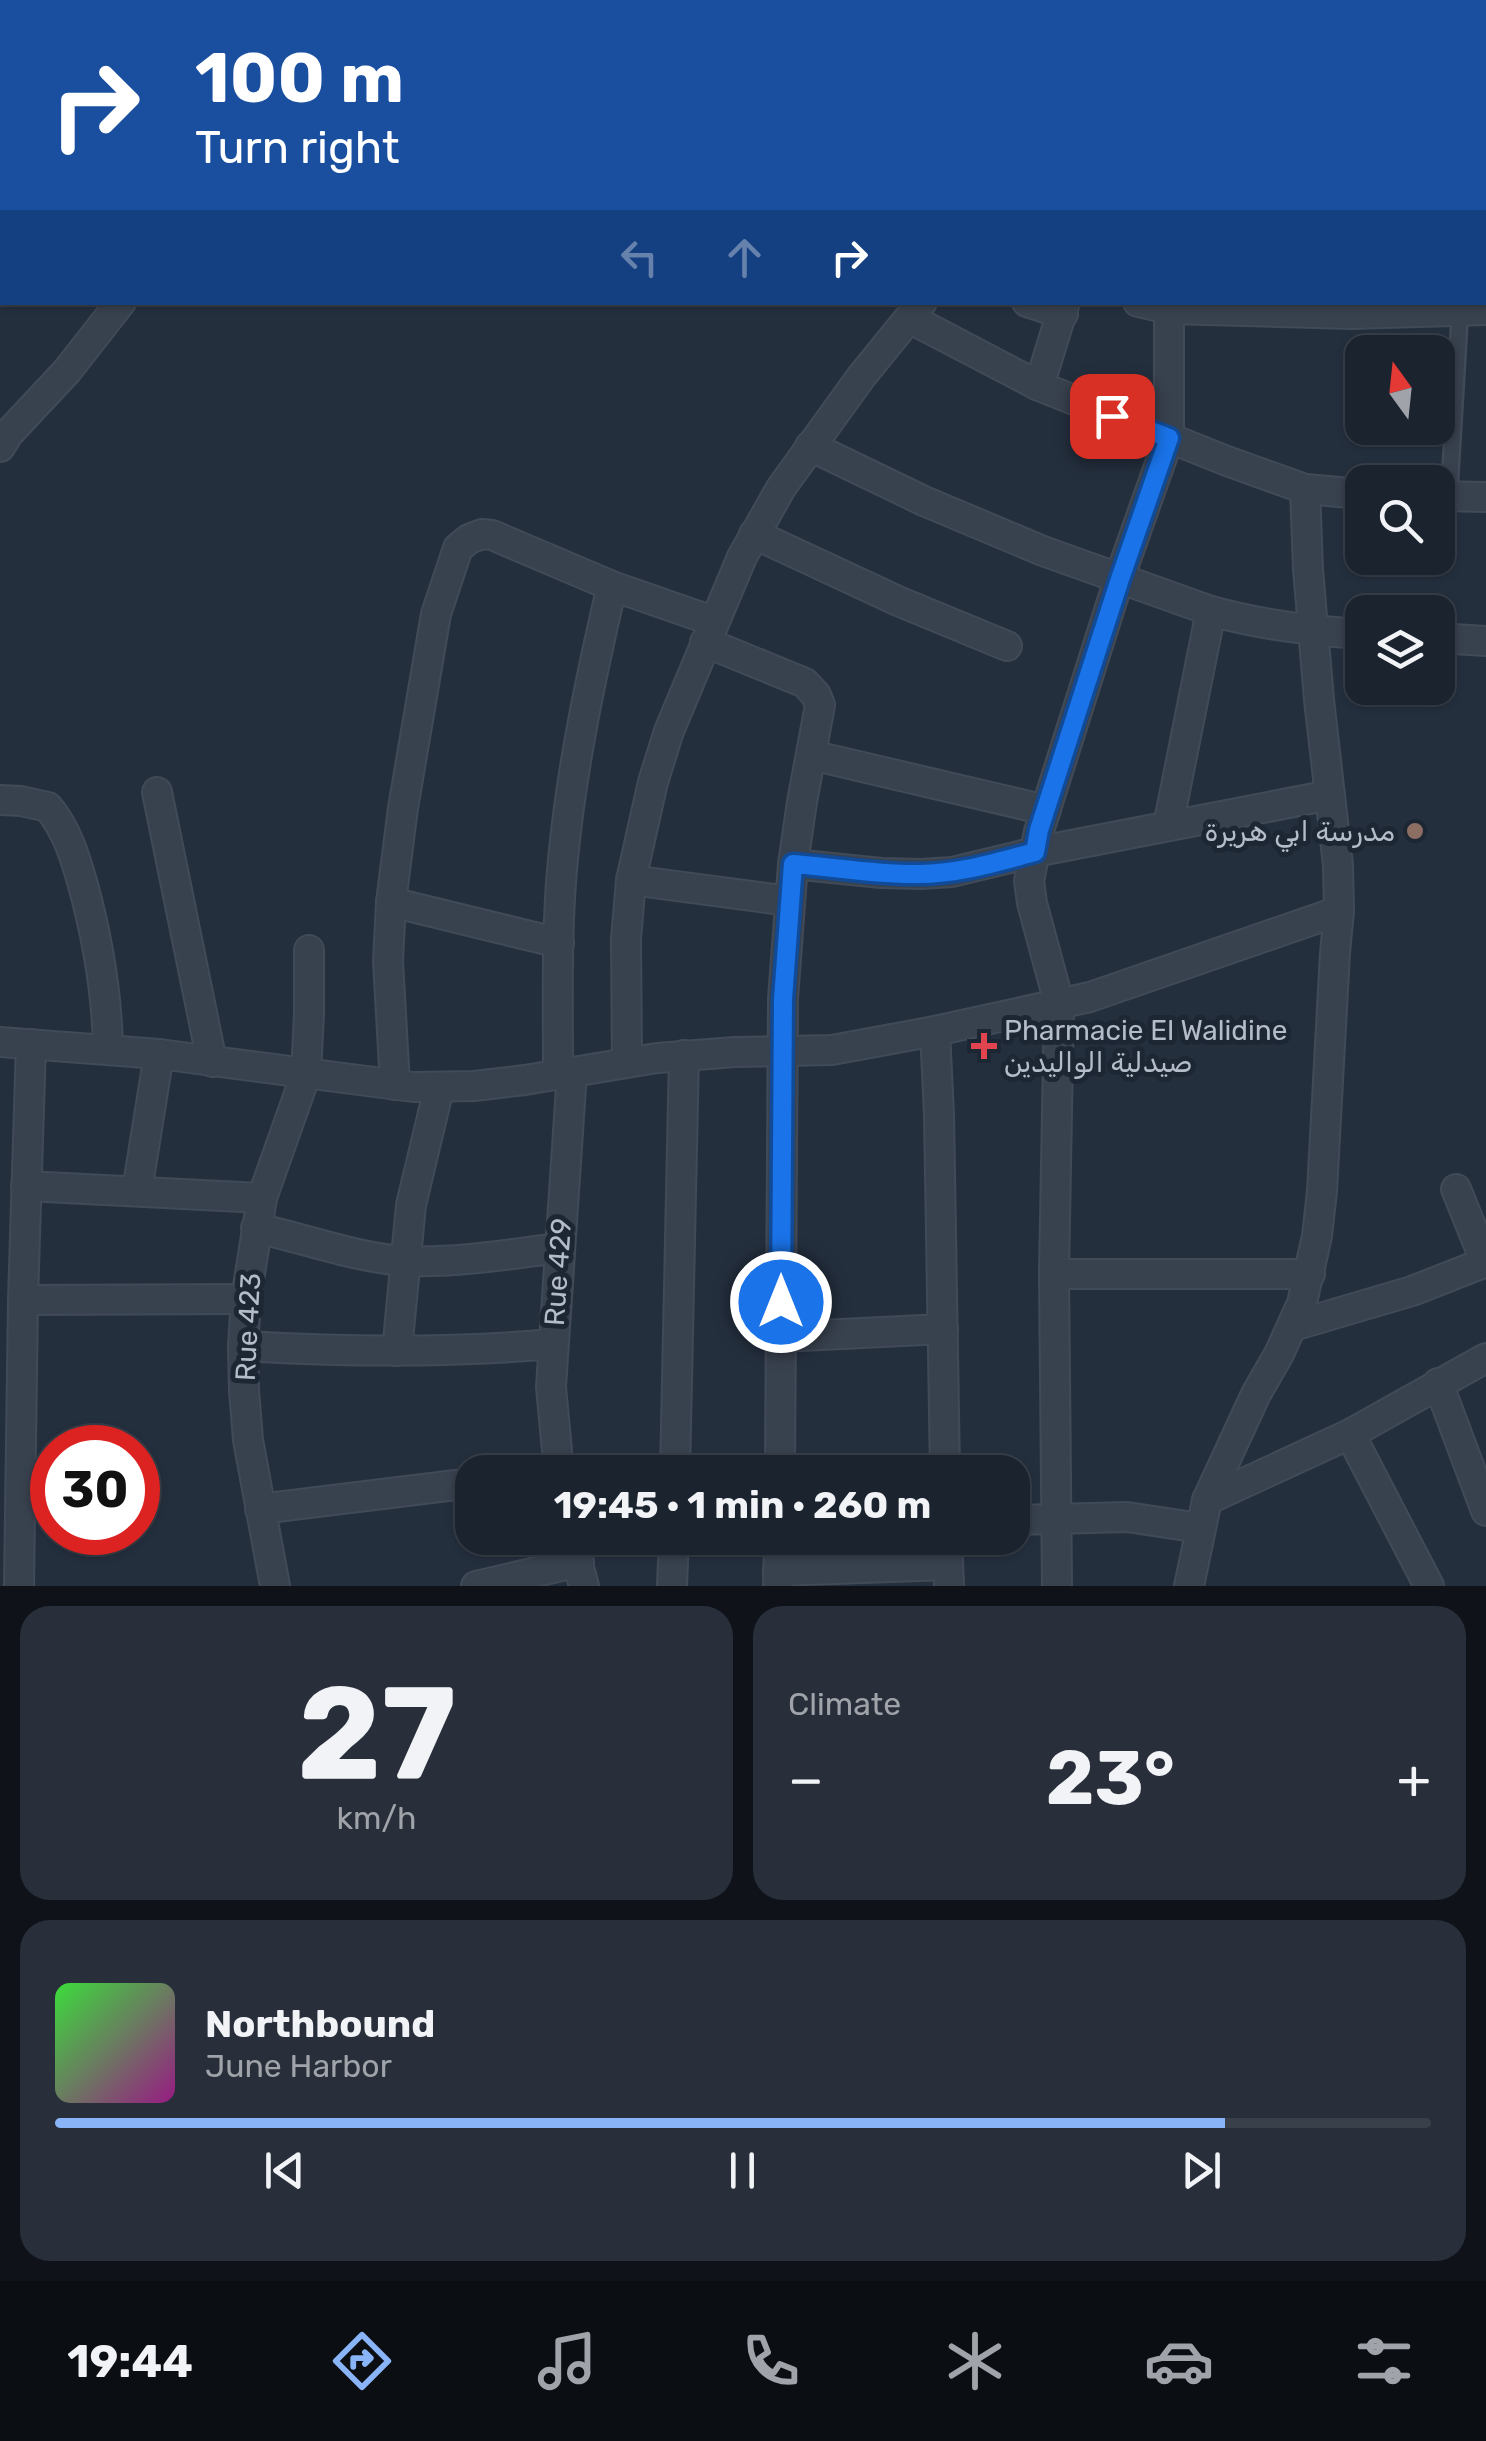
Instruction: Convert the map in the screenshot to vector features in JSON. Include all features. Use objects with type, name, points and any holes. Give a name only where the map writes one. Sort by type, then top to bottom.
[{"type":"street","points":[[0,447],[120,305]]},
{"type":"street","points":[[1057,1586],[1054,1274],[1059,1004],[1029,881],[1046,810],[1169,438],[1170,306],[1352,314],[1473,310]]},
{"type":"street","points":[[1039,386],[1064,308]]},
{"type":"street","points":[[627,1062],[626,939],[631,880],[669,731],[709,631],[754,534],[781,488],[862,377],[917,311],[1039,386],[1305,489],[1345,493]]},
{"type":"street","points":[[810,446],[1043,551],[1210,611],[1313,631],[1345,633]]},
{"type":"street","points":[[1190,1586],[1206,1500],[1302,1303],[1322,1191],[1339,911],[1313,631],[1305,489]]},
{"type":"street","points":[[1455,497],[1486,497]]},
{"type":"street","points":[[395,1085],[388,962],[391,902],[436,614],[458,548],[482,534],[492,536],[709,631],[805,682],[820,705],[789,901],[782,1052],[780,1455]]},
{"type":"street","points":[[754,534],[898,601],[1008,646]]},
{"type":"street","name":"Rue 429","points":[[557,1455],[552,1401],[565,1074],[559,943],[563,862],[578,746],[612,586]]},
{"type":"street","points":[[1168,826],[1210,611]]},
{"type":"street","points":[[1455,639],[1486,641]]},
{"type":"street","points":[[811,754],[1046,810]]},
{"type":"street","points":[[158,792],[212,1062]]},
{"type":"street","points":[[793,864],[921,874],[983,866],[1035,852],[1330,795]]},
{"type":"street","points":[[0,800],[48,807],[66,834],[96,934],[104,980],[108,1049]]},
{"type":"street","points":[[631,880],[789,901]]},
{"type":"street","points":[[391,902],[559,943]]},
{"type":"street","points":[[0,1042],[159,1054],[395,1085],[439,1088],[508,1082],[684,1055],[832,1050],[935,1031],[1059,1004],[1140,981],[1339,911]]},
{"type":"street","name":"Rue 423","points":[[275,1586],[248,1440],[243,1346],[246,1299],[262,1198],[306,1074],[309,950]]},
{"type":"street","points":[[935,1031],[945,1455]]},
{"type":"street","points":[[18,1586],[31,1044]]},
{"type":"street","points":[[137,1191],[159,1054]]},
{"type":"street","points":[[675,1455],[684,1055]]},
{"type":"street","points":[[397,1351],[411,1205],[439,1088]]},
{"type":"street","points":[[26,1186],[262,1198]]},
{"type":"street","points":[[1292,1326],[1412,1291],[1486,1262],[1456,1189]]},
{"type":"street","points":[[256,1228],[366,1256],[405,1261],[560,1248]]},
{"type":"street","points":[[1054,1274],[1310,1274]]},
{"type":"street","points":[[23,1300],[246,1299]]},
{"type":"street","points":[[781,1337],[943,1329]]},
{"type":"street","points":[[243,1346],[397,1351],[553,1344]]},
{"type":"street","points":[[1206,1500],[1350,1434],[1486,1358]]},
{"type":"street","points":[[1438,1384],[1486,1512]]},
{"type":"street","points":[[1350,1434],[1429,1586]]},
{"type":"street","points":[[260,1509],[455,1484]]},
{"type":"street","points":[[1030,1520],[1127,1518],[1200,1528]]},
{"type":"street","points":[[672,1586],[673,1555]]},
{"type":"street","points":[[490,1585],[578,1562]]},
{"type":"street","points":[[778,1579],[948,1563]]},
{"type":"lane","points":[[1448,465],[1473,310]]},
{"type":"place","name":"مدرسة ابي هريرة","points":[[1415,831]]},
{"type":"place","name":"Pharmacie El Walidine صيدلية الواليدين","points":[[984,1046]]},
{"type":"route","points":[[781,1302],[783,999],[793,864],[921,874],[952,872],[1035,852],[1109,612],[1169,438],[1112,416]]}]
